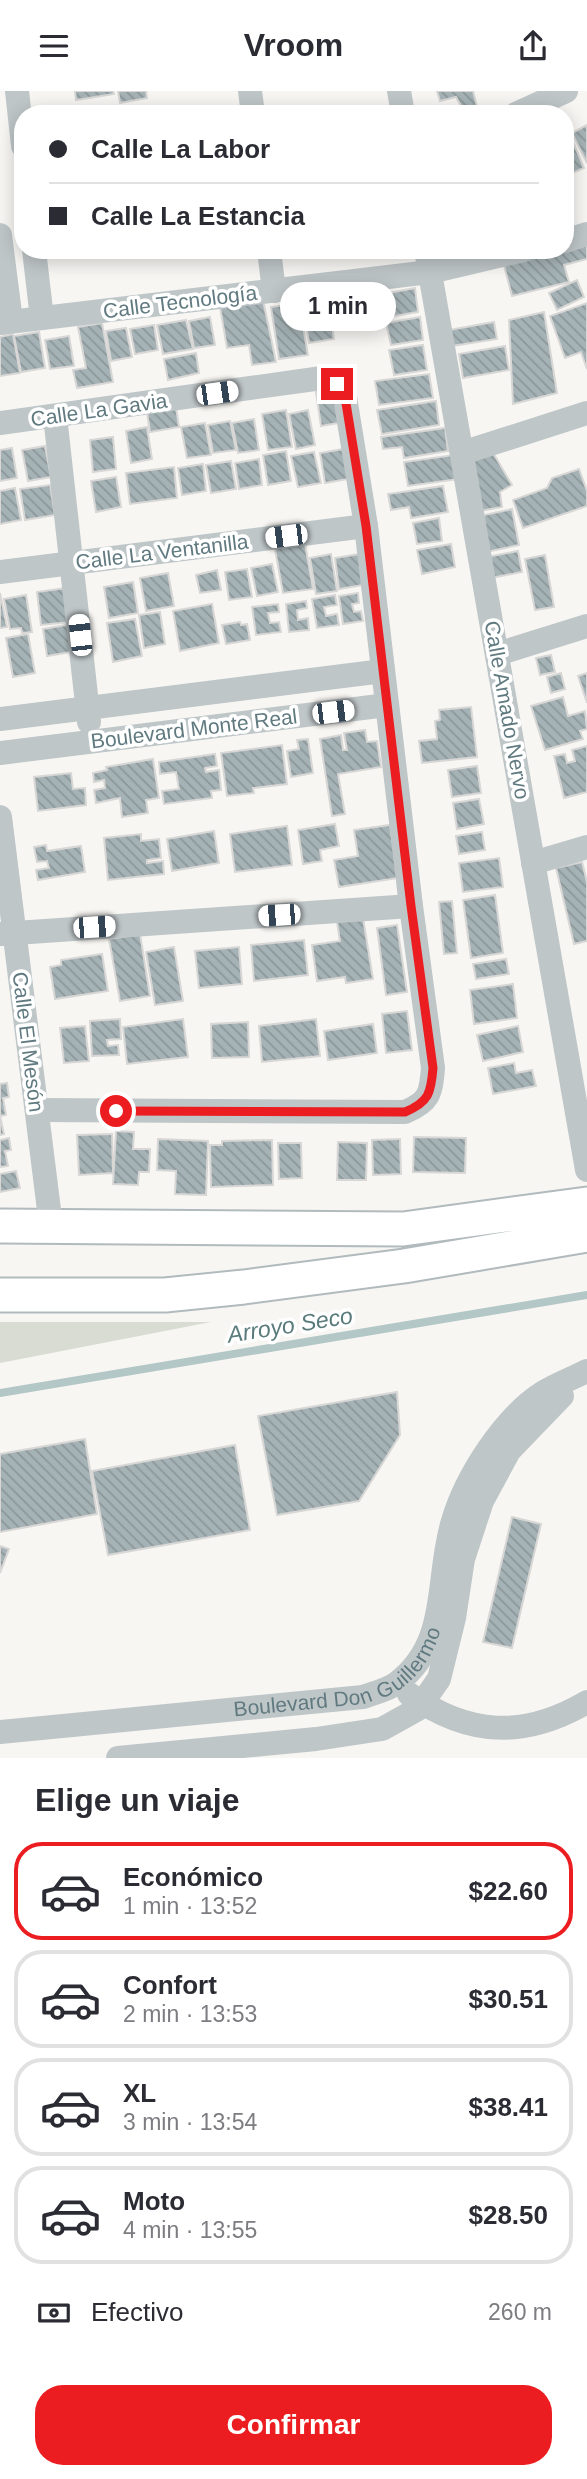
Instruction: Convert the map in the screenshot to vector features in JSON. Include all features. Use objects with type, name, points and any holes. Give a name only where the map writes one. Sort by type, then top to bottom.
[{"type":"main road","points":[[0,1226],[403,1229],[587,1204]]},
{"type":"main road","points":[[403,1229],[404,1266]]},
{"type":"main road","points":[[0,1296],[165,1295],[244,1287],[404,1266],[587,1235]]},
{"type":"street","points":[[536,105],[566,91]]},
{"type":"street","points":[[0,235],[5,322]]},
{"type":"street","points":[[35,259],[42,318]]},
{"type":"street","points":[[270,259],[274,291]]},
{"type":"street","name":"Calle Tecnología","points":[[5,322],[274,291],[445,259]]},
{"type":"street","name":"Calle Amado Nervo","points":[[428,261],[587,1170]]},
{"type":"street","name":"Calle La Gavia","points":[[0,423],[322,378],[337,384],[344,391],[366,526]]},
{"type":"street","points":[[462,453],[587,413]]},
{"type":"street","points":[[55,416],[91,741]]},
{"type":"street","points":[[37,1110],[405,1112],[421,1105],[431,1090],[433,1068],[366,526]]},
{"type":"street","name":"Calle La Ventanilla","points":[[0,572],[366,526]]},
{"type":"street","points":[[497,654],[587,626]]},
{"type":"street","name":"Boulevard Monte Real","points":[[0,719],[383,671]]},
{"type":"street","name":"Boulevard Monte Real","points":[[0,753],[387,705]]},
{"type":"street","name":"Calle El Mesón","points":[[0,817],[7,933],[37,1110],[51,1226]]},
{"type":"street","points":[[533,863],[587,847]]},
{"type":"street","points":[[7,933],[411,906]]},
{"type":"street","name":"Boulevard Don Guillermo","points":[[0,1732],[363,1697],[396,1684],[423,1658],[433,1636],[453,1521],[475,1471],[503,1427],[543,1392],[587,1371]]},
{"type":"street","name":"Boulevard Don Guillermo","points":[[118,1758],[382,1730],[418,1709],[439,1679],[454,1618],[463,1559],[482,1501],[509,1451],[587,1371]]},
{"type":"street","points":[[396,1684],[422,1703],[454,1719],[484,1728],[520,1728],[549,1721],[587,1702]]},
{"type":"shaded area","points":[[0,1322],[211,1322],[0,1363]]},
{"type":"building","points":[[75,91],[113,91],[114,94],[76,100]]},
{"type":"building","points":[[118,91],[146,91],[147,98],[120,103]]},
{"type":"building","points":[[437,91],[473,91],[477,105],[460,105],[456,97],[440,101]]},
{"type":"building","points":[[587,125],[587,163],[574,137],[574,132]]},
{"type":"building","points":[[574,144],[584,168],[574,172]]},
{"type":"building","points":[[587,242],[587,259],[564,265],[569,282],[512,296],[503,262],[516,259],[574,259],[574,247]]},
{"type":"building","points":[[577,280],[584,297],[557,310],[549,293]]},
{"type":"building","points":[[415,288],[418,312],[388,317],[383,294]]},
{"type":"building","points":[[263,300],[276,362],[252,365],[249,345],[227,348],[220,307]]},
{"type":"building","points":[[323,302],[327,320],[331,319],[334,339],[309,343],[303,305]]},
{"type":"building","points":[[299,303],[308,355],[279,359],[271,307]]},
{"type":"building","points":[[587,303],[587,369],[581,352],[565,358],[550,316]]},
{"type":"building","points":[[544,312],[557,393],[513,404],[509,320]]},
{"type":"building","points":[[210,317],[215,345],[194,348],[189,321]]},
{"type":"building","points":[[420,317],[423,340],[391,345],[386,323]]},
{"type":"building","points":[[186,320],[193,349],[163,354],[157,325]]},
{"type":"building","points":[[494,322],[497,339],[452,346],[449,330]]},
{"type":"building","points":[[102,323],[113,382],[77,388],[73,370],[86,368],[78,327]]},
{"type":"building","points":[[154,325],[158,350],[135,354],[130,329]]},
{"type":"building","points":[[126,328],[132,357],[111,361],[106,331]]},
{"type":"building","points":[[39,332],[45,368],[21,372],[14,336]]},
{"type":"building","points":[[13,334],[20,373],[0,376],[0,337]]},
{"type":"building","points":[[69,336],[74,366],[50,369],[45,340]]},
{"type":"building","points":[[423,345],[427,370],[394,375],[389,350]]},
{"type":"building","points":[[505,346],[509,370],[463,378],[459,354]]},
{"type":"building","points":[[196,353],[199,373],[168,380],[164,359]]},
{"type":"building","points":[[429,374],[433,398],[379,405],[375,381]]},
{"type":"building","points":[[338,389],[344,422],[321,426],[316,392]]},
{"type":"building","points":[[436,401],[439,425],[382,434],[377,410]]},
{"type":"building","points":[[176,407],[179,427],[150,432],[147,412]]},
{"type":"building","points":[[286,410],[292,447],[268,450],[262,414]]},
{"type":"building","points":[[308,410],[315,445],[296,449],[289,414]]},
{"type":"building","points":[[254,419],[259,450],[238,453],[232,423]]},
{"type":"building","points":[[230,421],[236,450],[213,453],[208,425]]},
{"type":"building","points":[[205,423],[211,455],[187,458],[181,427]]},
{"type":"building","points":[[147,427],[152,459],[131,463],[126,431]]},
{"type":"building","points":[[445,428],[448,451],[404,458],[402,447],[383,449],[381,437]]},
{"type":"building","points":[[113,437],[116,469],[93,472],[90,440]]},
{"type":"building","points":[[45,446],[51,477],[28,481],[22,450]]},
{"type":"building","points":[[12,448],[17,478],[0,481],[0,450]]},
{"type":"building","points":[[343,449],[348,479],[325,483],[320,453]]},
{"type":"building","points":[[286,451],[291,481],[268,485],[263,455]]},
{"type":"building","points":[[492,451],[512,485],[500,492],[502,507],[480,511],[472,462]]},
{"type":"building","points":[[314,452],[321,483],[298,487],[291,456]]},
{"type":"building","points":[[454,455],[459,479],[408,486],[404,462]]},
{"type":"building","points":[[259,459],[262,485],[239,489],[235,463]]},
{"type":"building","points":[[231,461],[236,489],[211,493],[206,465]]},
{"type":"building","points":[[203,464],[206,491],[182,495],[178,468]]},
{"type":"building","points":[[174,467],[177,498],[130,504],[126,473]]},
{"type":"building","points":[[579,469],[587,491],[587,506],[523,528],[513,500],[547,488],[552,478]]},
{"type":"building","points":[[116,477],[121,507],[96,512],[91,481]]},
{"type":"building","points":[[50,485],[55,515],[25,520],[20,489]]},
{"type":"building","points":[[443,486],[448,512],[411,518],[409,507],[391,510],[388,494]]},
{"type":"building","points":[[15,488],[21,520],[0,524],[0,491]]},
{"type":"building","points":[[512,509],[519,545],[486,552],[484,515]]},
{"type":"building","points":[[439,518],[442,541],[417,544],[413,523]]},
{"type":"building","points":[[304,538],[313,589],[283,593],[274,544]]},
{"type":"building","points":[[451,544],[455,567],[422,574],[417,550]]},
{"type":"building","points":[[518,551],[522,572],[491,578],[487,557]]},
{"type":"building","points":[[331,554],[337,591],[316,594],[310,558]]},
{"type":"building","points":[[359,554],[363,585],[339,589],[335,558]]},
{"type":"building","points":[[545,555],[554,607],[535,610],[525,559]]},
{"type":"building","points":[[272,564],[278,592],[257,596],[251,568]]},
{"type":"building","points":[[247,569],[252,597],[229,600],[225,572]]},
{"type":"building","points":[[217,570],[221,590],[200,593],[196,575]]},
{"type":"building","points":[[168,573],[174,606],[146,611],[140,578]]},
{"type":"building","points":[[133,582],[138,613],[109,618],[104,587]]},
{"type":"building","points":[[66,588],[70,622],[41,625],[37,592]]},
{"type":"building","points":[[0,593],[7,627],[0,628]]},
{"type":"building","points":[[358,593],[359,603],[352,604],[354,612],[361,611],[363,621],[343,624],[339,596]]},
{"type":"building","points":[[26,595],[32,632],[22,633],[21,628],[10,629],[4,599]]},
{"type":"building","points":[[335,595],[337,605],[324,607],[326,616],[337,614],[339,625],[317,628],[312,599]]},
{"type":"building","points":[[306,601],[307,608],[297,610],[298,620],[308,618],[309,630],[289,632],[286,604]]},
{"type":"building","points":[[212,604],[219,643],[180,651],[173,611]]},
{"type":"building","points":[[278,604],[279,612],[268,613],[270,623],[279,622],[281,632],[256,635],[252,607]]},
{"type":"building","points":[[160,612],[165,644],[144,648],[139,615]]},
{"type":"building","points":[[135,619],[142,656],[113,662],[107,623]]},
{"type":"building","points":[[240,622],[241,625],[247,624],[250,640],[226,644],[222,625]]},
{"type":"building","points":[[72,624],[77,651],[47,656],[43,629]]},
{"type":"building","points":[[28,634],[35,673],[13,677],[6,638]]},
{"type":"building","points":[[551,655],[555,672],[540,675],[536,658]]},
{"type":"building","points":[[561,673],[565,689],[551,693],[547,677]]},
{"type":"building","points":[[587,673],[587,703],[578,676]]},
{"type":"building","points":[[563,697],[568,716],[585,711],[587,729],[580,731],[583,739],[545,750],[531,706]]},
{"type":"building","points":[[471,707],[477,757],[422,763],[419,741],[437,739],[435,721],[440,720],[439,710]]},
{"type":"building","points":[[365,730],[367,742],[377,741],[381,767],[338,774],[345,814],[332,816],[320,739],[341,735],[343,750],[347,750],[344,733]]},
{"type":"building","points":[[308,739],[313,773],[291,777],[287,751],[299,749],[297,740]]},
{"type":"building","points":[[282,745],[287,784],[253,788],[254,793],[227,796],[221,753]]},
{"type":"building","points":[[587,746],[587,792],[564,798],[554,756],[565,754],[567,763],[575,761],[572,750]]},
{"type":"building","points":[[215,754],[217,766],[205,768],[206,772],[219,770],[221,790],[211,791],[212,798],[164,804],[162,791],[179,789],[176,772],[160,774],[159,762]]},
{"type":"building","points":[[153,759],[159,798],[146,800],[148,813],[122,817],[120,798],[96,803],[94,790],[105,788],[104,780],[94,782],[93,773],[107,770],[106,767]]},
{"type":"building","points":[[477,766],[481,793],[452,797],[448,770]]},
{"type":"building","points":[[71,773],[73,789],[85,788],[86,805],[38,811],[34,777]]},
{"type":"building","points":[[479,799],[484,824],[457,829],[453,803]]},
{"type":"building","points":[[335,824],[339,846],[320,850],[322,861],[303,864],[298,830]]},
{"type":"building","points":[[390,825],[398,878],[339,887],[334,860],[358,856],[354,830]]},
{"type":"building","points":[[287,826],[292,865],[235,872],[230,834]]},
{"type":"building","points":[[214,831],[219,863],[172,871],[167,839]]},
{"type":"building","points":[[482,832],[485,850],[459,854],[456,836]]},
{"type":"building","points":[[141,834],[141,841],[159,839],[161,858],[147,860],[147,863],[163,861],[164,874],[108,880],[104,838]]},
{"type":"building","points":[[46,845],[47,851],[81,846],[85,872],[38,880],[36,870],[49,868],[47,861],[37,862],[34,847]]},
{"type":"building","points":[[499,858],[503,887],[463,892],[459,863]]},
{"type":"building","points":[[582,862],[587,882],[587,941],[574,944],[556,868]]},
{"type":"building","points":[[495,895],[503,953],[471,958],[463,900]]},
{"type":"building","points":[[452,901],[457,953],[444,954],[439,902]]},
{"type":"building","points":[[363,918],[373,979],[346,983],[345,977],[317,981],[312,945],[340,941],[337,922]]},
{"type":"building","points":[[397,925],[407,992],[386,995],[377,928]]},
{"type":"building","points":[[140,934],[150,996],[120,1001],[109,939]]},
{"type":"building","points":[[304,940],[308,975],[254,981],[251,945]]},
{"type":"building","points":[[174,947],[183,1001],[155,1005],[146,952]]},
{"type":"building","points":[[239,947],[242,984],[199,988],[195,951]]},
{"type":"building","points":[[102,954],[108,991],[55,999],[50,967],[61,965],[61,960]]},
{"type":"building","points":[[506,959],[509,974],[476,979],[473,964]]},
{"type":"building","points":[[513,984],[517,1018],[474,1024],[470,990]]},
{"type":"building","points":[[407,1011],[412,1050],[386,1053],[382,1014]]},
{"type":"building","points":[[120,1019],[121,1039],[107,1040],[108,1046],[118,1045],[119,1055],[92,1056],[90,1021]]},
{"type":"building","points":[[183,1019],[188,1057],[127,1064],[123,1027]]},
{"type":"building","points":[[316,1019],[320,1056],[262,1062],[259,1026]]},
{"type":"building","points":[[248,1022],[249,1057],[212,1058],[211,1024]]},
{"type":"building","points":[[373,1024],[377,1053],[328,1060],[324,1031]]},
{"type":"building","points":[[85,1026],[89,1061],[64,1063],[60,1028]]},
{"type":"building","points":[[518,1026],[523,1052],[483,1061],[477,1035]]},
{"type":"building","points":[[514,1063],[516,1073],[532,1070],[536,1086],[493,1094],[488,1068]]},
{"type":"building","points":[[7,1083],[9,1097],[3,1098],[6,1115],[0,1116],[0,1084]]},
{"type":"building","points":[[0,1116],[4,1134],[0,1135]]},
{"type":"building","points":[[116,1131],[134,1132],[133,1149],[150,1149],[149,1172],[139,1172],[138,1185],[113,1184]]},
{"type":"building","points":[[112,1134],[113,1173],[79,1175],[77,1135]]},
{"type":"building","points":[[414,1137],[466,1138],[465,1173],[413,1172]]},
{"type":"building","points":[[9,1138],[11,1150],[5,1151],[8,1166],[0,1167],[0,1140]]},
{"type":"building","points":[[158,1139],[208,1141],[206,1195],[175,1194],[176,1171],[157,1170]]},
{"type":"building","points":[[400,1139],[401,1174],[373,1175],[372,1140]]},
{"type":"building","points":[[272,1140],[273,1185],[211,1187],[210,1145],[222,1145],[222,1141]]},
{"type":"building","points":[[338,1142],[367,1143],[366,1180],[337,1180]]},
{"type":"building","points":[[278,1143],[301,1143],[302,1178],[279,1179]]},
{"type":"building","points":[[16,1171],[20,1188],[0,1192],[0,1174]]},
{"type":"building","points":[[397,1392],[400,1435],[359,1501],[277,1515],[258,1416]]},
{"type":"building","points":[[85,1439],[97,1514],[0,1532],[0,1454]]},
{"type":"building","points":[[235,1445],[250,1530],[108,1555],[92,1471]]},
{"type":"building","points":[[512,1517],[541,1524],[512,1648],[483,1642]]},
{"type":"building","points":[[0,1546],[9,1549],[0,1573]]},
{"type":"waterway","name":"Arroyo Seco","points":[[0,1393],[587,1295]]},
{"type":"route","points":[[116,1111],[405,1112],[421,1105],[431,1090],[433,1068],[366,526],[348,410],[344,391],[337,384]]}]
